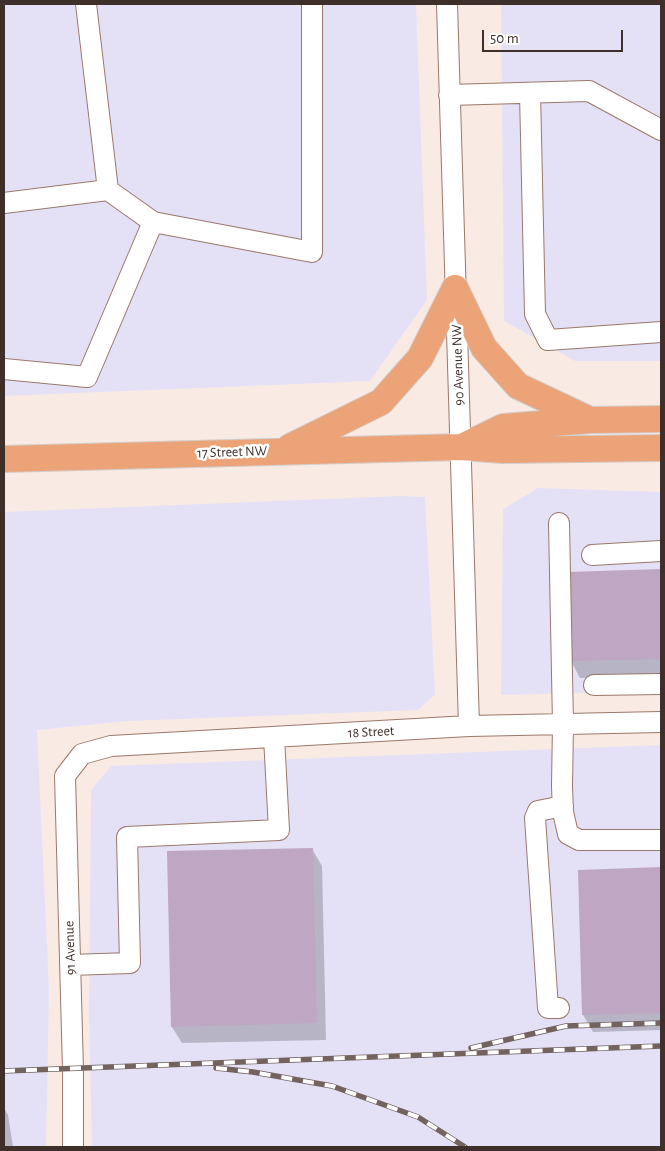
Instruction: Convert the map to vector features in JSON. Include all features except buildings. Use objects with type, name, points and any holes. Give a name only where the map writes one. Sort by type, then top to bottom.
[{"type":"main road","points":[[455,288],[484,348],[518,386],[591,420]]},
{"type":"main road","points":[[280,451],[382,402],[420,358],[455,288]]},
{"type":"main road","name":"17 Street NW","points":[[461,447],[503,427],[591,420],[661,419]]},
{"type":"main road","name":"17 Street NW","points":[[4,459],[461,447],[503,450],[661,448]]},
{"type":"street","points":[[86,4],[108,190]]},
{"type":"street","points":[[4,203],[108,190],[153,222],[312,252],[312,4]]},
{"type":"street","name":"90 Avenue NW","points":[[447,4],[468,726]]},
{"type":"street","points":[[449,95],[589,91],[661,130]]},
{"type":"street","points":[[530,92],[535,314],[548,340],[661,332]]},
{"type":"street","points":[[4,368],[88,377],[153,222]]},
{"type":"street","points":[[559,523],[563,806],[568,834],[579,840],[661,840]]},
{"type":"street","points":[[592,555],[661,551]]},
{"type":"street","points":[[594,685],[661,684]]},
{"type":"street","name":"18 Street","points":[[82,754],[111,746],[468,726],[661,722]]},
{"type":"street","points":[[70,966],[130,963],[127,837],[279,830],[274,737]]},
{"type":"street","name":"91 Avenue","points":[[72,1147],[73,1070],[65,776],[82,754]]},
{"type":"street","points":[[559,1008],[548,1008],[535,818],[538,810],[563,806]]},
{"type":"shaded area","points":[[4,4],[416,4],[427,300],[370,381],[4,396]]},
{"type":"shaded area","points":[[501,4],[661,4],[661,361],[575,361],[504,321]]},
{"type":"shaded area","points":[[538,488],[661,492],[661,691],[501,695],[503,509]]},
{"type":"shaded area","points":[[400,496],[425,497],[435,694],[418,710],[127,721],[37,730],[49,989],[46,1147],[4,1147],[4,512]]},
{"type":"shaded area","points":[[661,745],[661,1147],[92,1147],[89,1014],[91,790],[111,766]]},
{"type":"railway","points":[[471,1048],[566,1026],[661,1023]]},
{"type":"railway","points":[[4,1071],[661,1046]]},
{"type":"railway","points":[[216,1068],[253,1072],[332,1086],[418,1117],[465,1147]]}]
